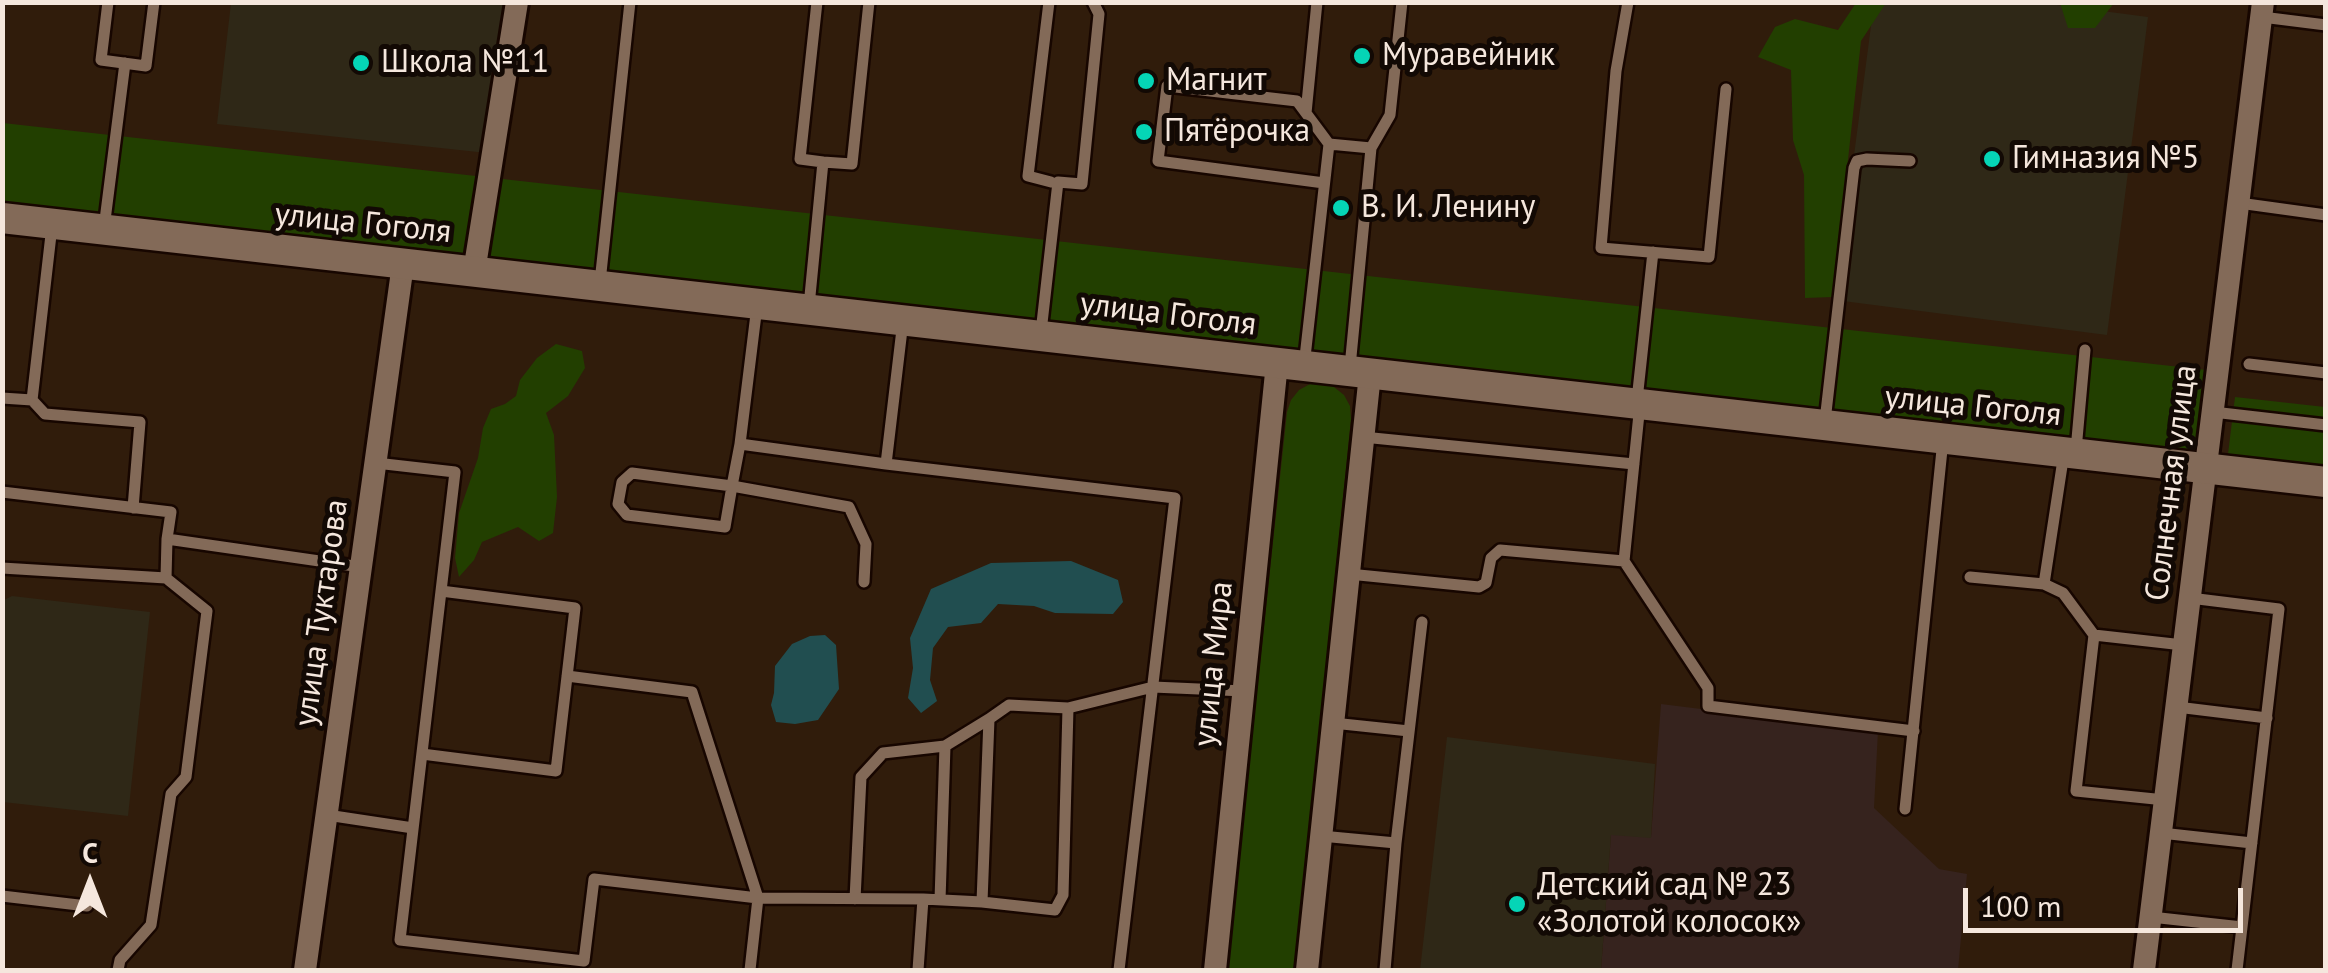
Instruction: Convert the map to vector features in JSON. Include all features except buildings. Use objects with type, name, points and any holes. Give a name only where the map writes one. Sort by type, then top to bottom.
[{"type":"main road","name":"улица Гоголя","points":[[2,218],[2326,482]]},
{"type":"street","points":[[474,272],[516,2]]},
{"type":"street","name":"Солнечная улица","points":[[2144,970],[2262,10]]},
{"type":"street","name":"улица Туктарова","points":[[305,970],[403,264]]},
{"type":"street","name":"улица Мира","points":[[1215,970],[1244,691],[1290,365]]},
{"type":"street","points":[[1307,970],[1363,437],[1360,372]]},
{"type":"lane","points":[[108,2],[101,60],[146,66],[154,2]]},
{"type":"lane","points":[[600,286],[630,2]]},
{"type":"lane","points":[[817,2],[800,159],[852,164],[869,2]]},
{"type":"lane","points":[[1048,2],[1028,176],[1051,182]]},
{"type":"lane","points":[[1041,336],[1058,182],[1082,184],[1099,14],[1093,2]]},
{"type":"lane","points":[[1306,113],[1317,2]]},
{"type":"lane","points":[[1360,372],[1371,148],[1390,115],[1402,2]]},
{"type":"lane","points":[[1628,2],[1616,71],[1601,248],[1709,257],[1726,89]]},
{"type":"lane","points":[[2262,10],[2326,24]]},
{"type":"lane","points":[[104,230],[125,63]]},
{"type":"lane","points":[[1290,365],[1324,183],[1329,144],[1297,100],[1167,86],[1158,161],[1324,183]]},
{"type":"lane","points":[[1329,144],[1371,148]]},
{"type":"lane","points":[[1824,426],[1854,168],[1857,161],[1910,161]]},
{"type":"lane","points":[[809,310],[823,162]]},
{"type":"lane","points":[[2238,203],[2326,216]]},
{"type":"lane","points":[[32,400],[52,224]]},
{"type":"lane","points":[[1653,252],[1624,561],[1708,688],[1708,706],[1914,731]]},
{"type":"lane","points":[[757,304],[740,444],[732,486],[724,527],[627,515],[618,504],[622,482],[632,473],[732,486],[848,507],[866,544],[864,582]]},
{"type":"lane","points":[[886,464],[903,320]]},
{"type":"lane","points":[[2044,584],[2086,350]]},
{"type":"lane","points":[[2249,364],[2326,373]]},
{"type":"lane","points":[[2,398],[32,400],[45,414],[140,422],[133,508]]},
{"type":"lane","points":[[2213,412],[2326,424]]},
{"type":"lane","points":[[1363,437],[1634,464]]},
{"type":"lane","points":[[1906,808],[1944,439]]},
{"type":"lane","points":[[740,444],[1175,498],[1120,970]]},
{"type":"lane","points":[[376,463],[455,472],[400,940],[584,961],[594,878],[758,898],[940,900],[1055,910],[1063,895],[1068,708]]},
{"type":"lane","points":[[2,492],[171,512],[166,578]]},
{"type":"lane","points":[[166,539],[361,567]]},
{"type":"lane","points":[[1349,574],[1479,587],[1486,582],[1491,558],[1500,550],[1624,561]]},
{"type":"lane","points":[[2,568],[166,578],[207,611],[186,777],[171,794],[151,925],[120,960],[118,970]]},
{"type":"lane","points":[[1970,577],[2044,584],[2063,594],[2094,635],[2076,791],[2165,800]]},
{"type":"lane","points":[[422,754],[556,771],[575,608],[441,591]]},
{"type":"lane","points":[[2190,598],[2279,609],[2237,970]]},
{"type":"lane","points":[[1385,970],[1422,622]]},
{"type":"lane","points":[[2094,635],[2184,646]]},
{"type":"lane","points":[[567,676],[692,692],[758,898],[750,970]]},
{"type":"lane","points":[[855,899],[861,777],[883,753],[945,746],[1009,705],[1068,708],[1153,686],[1244,691]]},
{"type":"lane","points":[[2177,707],[2266,718]]},
{"type":"lane","points":[[982,902],[990,719]]},
{"type":"lane","points":[[1333,723],[1409,731]]},
{"type":"lane","points":[[940,900],[945,746]]},
{"type":"lane","points":[[327,815],[413,828]]},
{"type":"lane","points":[[2161,833],[2252,843]]},
{"type":"lane","points":[[1321,836],[1396,843]]},
{"type":"lane","points":[[2,896],[87,906]]},
{"type":"lane","points":[[918,970],[923,900]]},
{"type":"lane","points":[[2151,917],[2242,927]]},
{"type":"shaded area","name":"Гимназия №5","points":[[2034,2],[2148,17],[2107,335],[1835,300],[1874,3]]},
{"type":"shaded area","name":"Школа №11","points":[[231,3],[507,3],[487,153],[217,124]]},
{"type":"shaded area","points":[[12,596],[150,612],[128,816],[3,802],[2,601]]},
{"type":"shaded area","points":[[1661,704],[1878,731],[1874,808],[1939,869],[1967,874],[1958,970],[1601,970],[1611,834],[1651,837]]},
{"type":"shaded area","name":"Детский сад № 23 «Золотой колосок»","points":[[1447,737],[1655,764],[1651,838],[1611,835],[1601,970],[1420,970]]},
{"type":"green space","points":[[1856,3],[1886,3],[1861,41],[1833,297],[1805,298],[1804,175],[1793,140],[1791,70],[1758,57],[1775,27],[1795,19],[1838,30]]},
{"type":"green space","points":[[2060,3],[2114,3],[2095,28],[2068,28]]},
{"type":"green space","points":[[3,123],[2207,370],[2198,451],[3,205]]},
{"type":"green space","points":[[556,344],[582,351],[585,368],[568,396],[546,413],[554,435],[557,497],[553,533],[539,541],[518,527],[482,542],[474,560],[459,577],[455,558],[459,513],[478,458],[483,428],[491,409],[516,396],[520,380],[537,358]]},
{"type":"green space","points":[[1323,383],[1344,395],[1351,419],[1295,970],[1227,970],[1287,412],[1299,390]]},
{"type":"green space","points":[[2235,397],[2325,407],[2325,465],[2228,454]]},
{"type":"water","points":[[1071,561],[1118,580],[1123,602],[1113,614],[1055,613],[1034,606],[998,604],[981,623],[948,627],[933,648],[930,680],[937,701],[921,713],[908,698],[913,668],[910,638],[931,589],[991,563]]},
{"type":"water","points":[[825,635],[836,645],[839,689],[818,720],[776,722],[771,705],[775,666],[792,644]]},
{"type":"place","name":"Муравейник","points":[[1362,56]]},
{"type":"place","name":"Школа №11","points":[[361,63]]},
{"type":"place","name":"Магнит","points":[[1146,81]]},
{"type":"place","name":"Пятёрочка","points":[[1144,132]]},
{"type":"place","name":"Гимназия №5","points":[[1992,159]]},
{"type":"place","name":"В. И. Ленину","points":[[1341,208]]},
{"type":"place","name":"Детский сад № 23 «Золотой колосок»","points":[[1517,904]]}]
